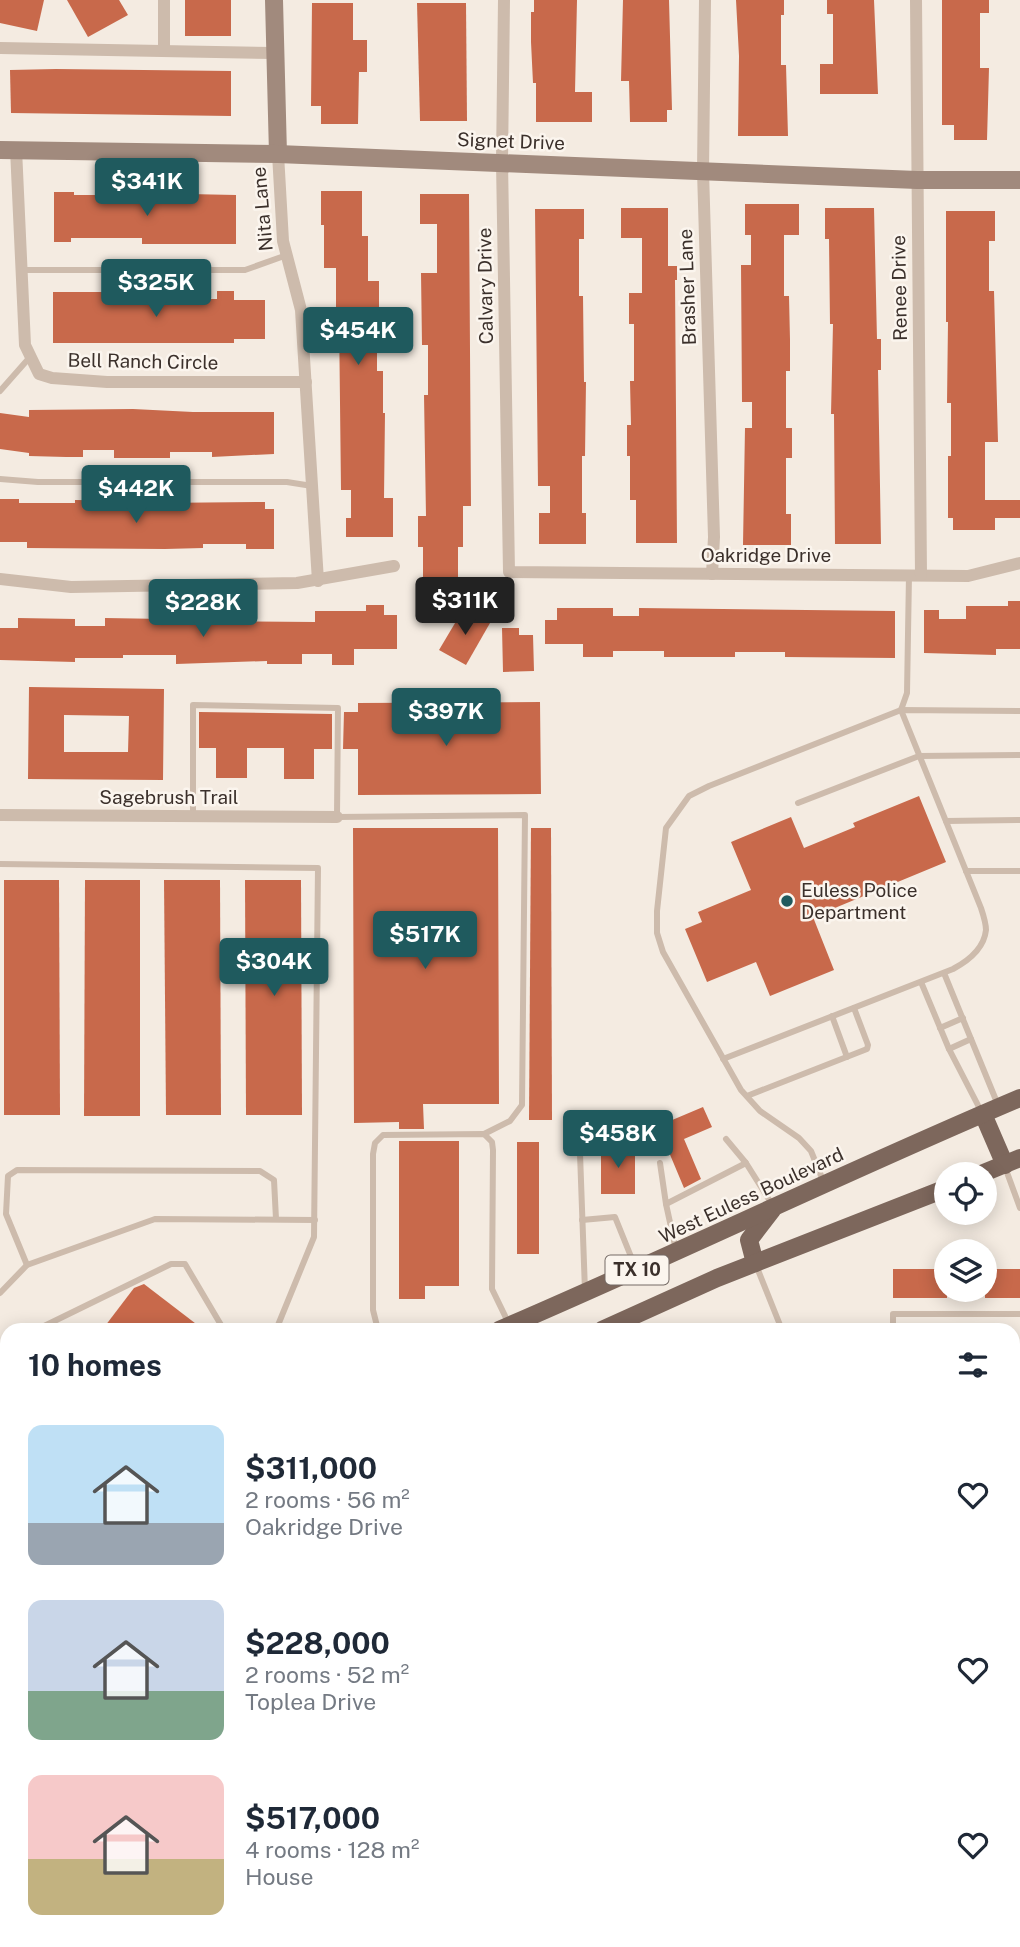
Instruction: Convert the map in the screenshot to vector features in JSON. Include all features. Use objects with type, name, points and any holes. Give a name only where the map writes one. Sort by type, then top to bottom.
[{"type":"main road","name":"West Euless Boulevard","points":[[516,1323],[929,1136],[1020,1098]]},
{"type":"main road","points":[[991,1110],[1012,1162]]},
{"type":"main road","name":"TX 10","points":[[618,1323],[755,1263],[934,1193]]},
{"type":"main road","points":[[755,1263],[749,1240],[774,1207]]},
{"type":"street","points":[[164,0],[164,49]]},
{"type":"street","name":"Nita Lane","points":[[274,0],[280,207],[287,255],[301,310],[318,581]]},
{"type":"street","name":"Calvary Drive","points":[[503,0],[502,162],[509,572]]},
{"type":"street","name":"Brasher Lane","points":[[705,0],[703,171],[714,537],[712,573]]},
{"type":"street","name":"Renee Drive","points":[[915,575],[916,0]]},
{"type":"street","points":[[0,48],[274,53]]},
{"type":"street","points":[[8,149],[22,270],[25,345],[30,357]]},
{"type":"street","name":"Signet Drive","points":[[8,149],[278,154],[917,180],[1020,180]]},
{"type":"street","name":"Bell Ranch Circle","points":[[30,357],[40,374],[52,378],[107,382],[306,382]]},
{"type":"street","name":"Oakridge Drive","points":[[509,572],[968,576],[1020,563]]},
{"type":"street","points":[[0,579],[71,587],[297,583],[394,566]]},
{"type":"street","name":"Sagebrush Trail","points":[[0,815],[337,817]]},
{"type":"lane","points":[[22,270],[245,270],[287,255]]},
{"type":"lane","points":[[0,391],[30,357]]},
{"type":"lane","points":[[0,479],[38,482],[287,482],[312,486]]},
{"type":"lane","points":[[723,1059],[944,973],[970,960],[981,944],[986,930],[981,908],[901,710],[907,693],[915,575]]},
{"type":"lane","points":[[194,816],[193,705],[338,708],[337,817],[525,815],[522,1105],[510,1121],[484,1134],[383,1135],[375,1143],[373,1310],[376,1323]]},
{"type":"lane","points":[[824,1184],[811,1151],[799,1138],[760,1111],[747,1096],[663,952],[657,933],[657,911],[666,828],[689,796],[901,710],[1020,711]]},
{"type":"lane","points":[[798,803],[919,756],[1020,755]]},
{"type":"lane","points":[[946,821],[1020,820]]},
{"type":"lane","points":[[0,864],[318,867],[314,1237],[279,1323]]},
{"type":"lane","points":[[966,871],[1020,872]]},
{"type":"lane","points":[[944,973],[971,1039],[991,1110]]},
{"type":"lane","points":[[921,982],[948,1049],[991,1110]]},
{"type":"lane","points":[[747,1096],[867,1049],[868,1045],[854,1008]]},
{"type":"lane","points":[[832,1016],[847,1057]]},
{"type":"lane","points":[[940,1028],[962,1018]]},
{"type":"lane","points":[[948,1049],[971,1039]]},
{"type":"lane","points":[[579,1126],[585,1293]]},
{"type":"lane","points":[[484,1134],[492,1142],[494,1150],[492,1289],[502,1323]]},
{"type":"lane","points":[[726,1139],[746,1163],[774,1207]]},
{"type":"lane","points":[[1012,1162],[1020,1208]]},
{"type":"lane","points":[[660,1163],[676,1252]]},
{"type":"lane","points":[[666,1204],[746,1163]]},
{"type":"lane","points":[[27,1265],[6,1213],[8,1176],[17,1170],[260,1171],[274,1180],[276,1219]]},
{"type":"lane","points":[[583,1220],[615,1217],[636,1270]]},
{"type":"lane","points":[[0,1293],[27,1265],[155,1219],[315,1220]]},
{"type":"lane","points":[[755,1263],[779,1323]]},
{"type":"lane","points":[[50,1323],[171,1264],[185,1264],[220,1323]]},
{"type":"lane","points":[[893,1323],[893,1314],[1020,1314]]},
{"type":"building","points":[[0,0],[44,0],[37,31],[0,23]]},
{"type":"building","points":[[67,0],[119,0],[128,15],[88,37]]},
{"type":"building","points":[[185,0],[231,0],[231,36],[185,36]]},
{"type":"building","points":[[534,0],[577,0],[575,92],[592,92],[592,122],[536,122],[536,83],[533,83],[531,42],[531,12],[534,12]]},
{"type":"building","points":[[623,0],[669,0],[672,110],[667,110],[667,122],[630,122],[629,81],[621,81]]},
{"type":"building","points":[[736,0],[784,0],[784,15],[781,15],[781,65],[786,65],[788,136],[738,136],[739,56]]},
{"type":"building","points":[[827,0],[874,0],[878,94],[820,94],[820,64],[833,64],[833,14],[827,14]]},
{"type":"building","points":[[942,0],[989,0],[989,13],[980,13],[980,68],[989,68],[987,140],[954,140],[954,125],[942,125]]},
{"type":"building","points":[[312,3],[353,3],[353,40],[367,40],[367,72],[359,72],[358,124],[321,124],[321,106],[311,106]]},
{"type":"building","points":[[417,3],[466,3],[467,121],[420,121]]},
{"type":"building","points":[[10,70],[231,71],[231,116],[11,113]]},
{"type":"building","points":[[321,191],[362,191],[362,236],[368,236],[368,281],[379,281],[377,371],[383,371],[384,498],[393,498],[393,537],[346,537],[346,518],[351,518],[351,490],[341,490],[336,268],[324,268]]},
{"type":"building","points":[[54,192],[74,192],[74,195],[236,195],[236,244],[142,244],[142,238],[71,238],[71,242],[54,242]]},
{"type":"building","points":[[420,194],[469,194],[471,506],[463,506],[463,547],[458,547],[458,583],[423,583],[423,547],[418,547],[418,516],[426,516],[424,395],[428,395],[428,345],[422,345],[421,273],[437,273],[437,224],[420,224]]},
{"type":"building","points":[[745,204],[799,204],[799,235],[784,235],[784,296],[789,296],[790,340],[790,371],[786,371],[786,428],[792,428],[792,458],[786,458],[786,514],[791,514],[791,545],[743,545],[745,428],[752,428],[752,402],[742,402],[741,265],[751,265],[751,235],[745,235]]},
{"type":"building","points":[[621,208],[668,208],[668,266],[677,266],[677,543],[636,543],[636,500],[630,500],[630,456],[627,456],[627,425],[631,425],[630,381],[634,381],[634,324],[629,324],[629,293],[642,293],[642,238],[621,238]]},
{"type":"building","points":[[825,208],[874,208],[877,339],[881,339],[881,370],[878,370],[881,544],[835,544],[834,414],[831,414],[833,324],[830,324],[829,239],[825,239]]},
{"type":"building","points":[[535,209],[584,209],[584,239],[579,239],[579,296],[583,296],[586,382],[582,513],[586,513],[586,544],[539,544],[539,513],[550,513],[550,486],[538,486]]},
{"type":"building","points":[[946,211],[995,211],[995,241],[989,241],[989,291],[994,291],[998,442],[985,442],[985,500],[1020,500],[1020,518],[995,518],[995,530],[953,530],[953,518],[948,518],[951,403],[947,403]]},
{"type":"building","points":[[185,290],[185,299],[217,299],[217,291],[234,291],[234,300],[265,300],[265,339],[234,339],[234,343],[53,343],[53,292],[112,292],[112,301],[144,301],[144,291]]},
{"type":"building","points":[[29,410],[274,412],[274,454],[212,457],[212,452],[170,452],[170,458],[114,458],[114,450],[83,450],[83,457],[66,457],[29,456],[29,453],[0,449],[0,413],[29,417]]},
{"type":"building","points":[[0,499],[19,499],[19,503],[75,503],[75,500],[156,503],[265,502],[265,509],[274,509],[274,549],[246,549],[246,544],[203,544],[203,548],[165,549],[27,548],[27,542],[0,542]]},
{"type":"building","points":[[1008,601],[1020,601],[1020,649],[996,649],[996,655],[924,653],[924,610],[939,610],[939,619],[966,619],[966,606],[1008,606]]},
{"type":"building","points":[[366,605],[384,605],[384,615],[397,615],[397,649],[354,649],[354,665],[332,665],[332,654],[302,654],[302,664],[267,664],[267,661],[176,664],[176,655],[75,658],[75,662],[0,660],[0,628],[18,628],[18,618],[75,619],[75,626],[105,626],[105,618],[315,622],[315,611],[366,611]]},
{"type":"building","points":[[464,608],[490,623],[466,665],[439,650]]},
{"type":"building","points":[[557,608],[613,608],[613,616],[639,616],[639,608],[895,611],[895,658],[785,657],[785,652],[735,652],[735,657],[664,657],[664,651],[613,651],[613,657],[583,657],[583,644],[545,644],[545,620],[557,620]]},
{"type":"building","points":[[502,628],[519,628],[519,635],[533,635],[534,671],[503,672]]},
{"type":"building","points":[[29,687],[164,689],[163,780],[28,779]],"holes":[[[64,715],[129,716],[128,752],[64,752]]]},
{"type":"building","points":[[540,702],[541,794],[358,795],[358,749],[343,749],[344,712],[358,712],[358,703]]},
{"type":"building","points":[[199,712],[332,714],[332,749],[314,749],[314,779],[284,779],[284,748],[247,748],[247,778],[216,778],[216,748],[199,748]]},
{"type":"building","name":"Euless Police Department","points":[[919,796],[946,862],[813,917],[834,970],[770,996],[756,962],[707,982],[685,929],[702,922],[698,912],[751,890],[731,842],[791,817],[804,848],[855,827],[853,823]]},
{"type":"building","points":[[353,828],[498,828],[499,1104],[423,1104],[424,1129],[399,1129],[399,1122],[354,1123]]},
{"type":"building","points":[[531,828],[551,828],[552,1120],[529,1120]]},
{"type":"building","points":[[4,880],[59,880],[60,1115],[4,1115]]},
{"type":"building","points":[[85,880],[140,880],[140,1116],[84,1116]]},
{"type":"building","points":[[164,880],[220,880],[221,1115],[166,1115]]},
{"type":"building","points":[[245,880],[301,880],[302,1115],[246,1115]]},
{"type":"building","points":[[703,1107],[712,1127],[684,1139],[701,1179],[684,1188],[658,1126]]},
{"type":"building","points":[[399,1141],[459,1141],[459,1286],[425,1286],[425,1299],[399,1299]]},
{"type":"building","points":[[517,1142],[539,1142],[539,1254],[517,1254]]},
{"type":"building","points":[[601,1145],[635,1145],[635,1194],[601,1194]]},
{"type":"building","points":[[893,1269],[934,1269],[934,1298],[893,1298]]},
{"type":"building","points":[[997,1269],[1020,1269],[1020,1298],[997,1298]]},
{"type":"building","points":[[144,1284],[195,1323],[107,1323],[134,1288]]},
{"type":"place","name":"Euless Police Department","points":[[787,901]]}]
